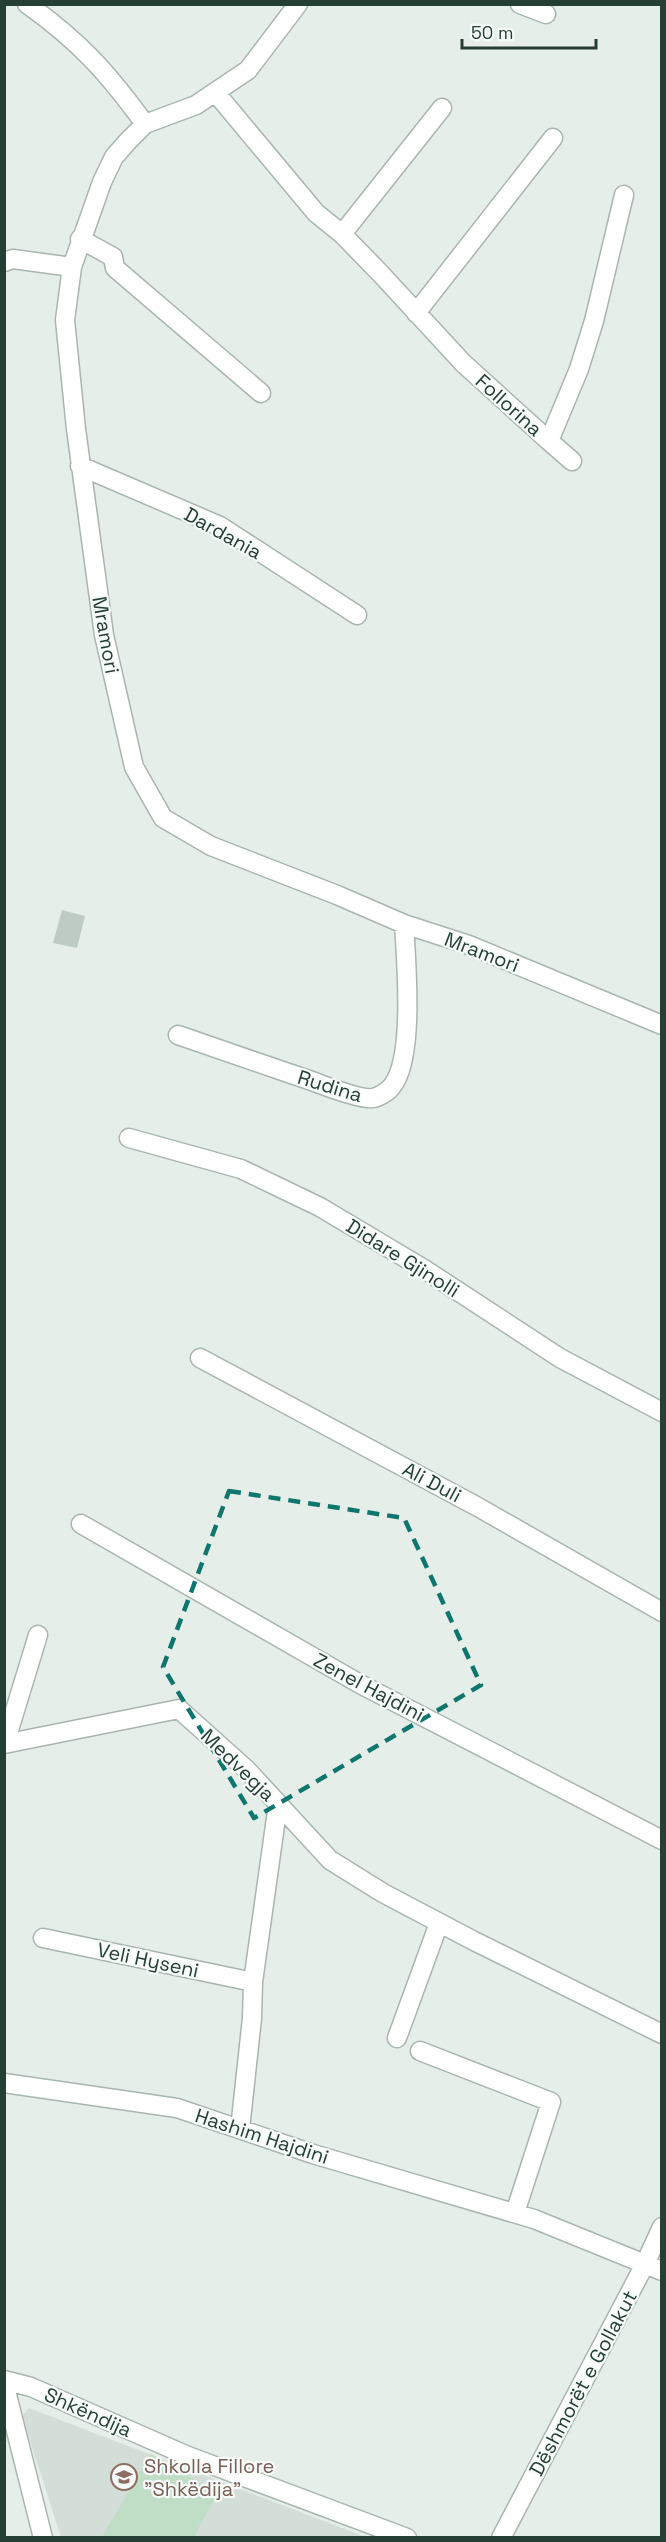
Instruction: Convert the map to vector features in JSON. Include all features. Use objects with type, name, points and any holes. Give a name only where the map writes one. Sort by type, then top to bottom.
[{"type":"street","points":[[27,4],[61,29],[88,53],[111,78],[145,124]]},
{"type":"street","name":"Mramori","points":[[298,4],[248,70],[196,105],[145,124],[114,157],[80,239],[72,267],[65,320],[80,466],[104,635],[134,767],[164,818],[211,846],[404,924],[469,945],[662,1025]]},
{"type":"street","points":[[520,4],[546,14]]},
{"type":"street","name":"Follorina","points":[[215,92],[316,213],[342,234],[463,363],[549,441],[579,369],[594,321],[624,195]]},
{"type":"street","points":[[342,234],[442,108]]},
{"type":"street","points":[[416,313],[553,138]]},
{"type":"street","points":[[80,239],[113,257],[115,268],[261,393]]},
{"type":"street","points":[[4,262],[13,259],[72,267]]},
{"type":"street","points":[[549,441],[572,461]]},
{"type":"street","name":"Dardania","points":[[80,466],[220,526],[357,615]]},
{"type":"street","name":"Rudina","points":[[178,1035],[342,1092],[373,1099],[393,1086],[401,1067],[405,1040],[407,981],[404,924]]},
{"type":"street","name":"Didare Gjinolli","points":[[129,1138],[241,1169],[320,1207],[424,1269],[560,1358],[662,1412]]},
{"type":"street","name":"Ali Duli","points":[[201,1358],[478,1507],[662,1611]]},
{"type":"street","name":"Zenel Hajdini","points":[[81,1524],[360,1684],[662,1840]]},
{"type":"street","name":"Medvegja","points":[[38,1635],[5,1744],[179,1708],[247,1770],[330,1860],[383,1893],[439,1923],[662,2034]]},
{"type":"street","points":[[240,2129],[252,2018],[253,1982],[278,1804]]},
{"type":"street","points":[[398,2038],[439,1923]]},
{"type":"street","name":"Veli Hyseni","points":[[43,1938],[253,1982]]},
{"type":"street","points":[[420,2051],[551,2102],[515,2213]]},
{"type":"street","name":"Hashim Hajdini","points":[[4,2082],[177,2108],[313,2154],[515,2213],[653,2268]]},
{"type":"street","name":"Dëshmorët e Gollakut","points":[[501,2538],[653,2268],[662,2227]]},
{"type":"street","points":[[4,2381],[43,2538]]},
{"type":"street","name":"Shkëndija","points":[[4,2381],[31,2387],[188,2456],[407,2538]]},
{"type":"highlighted area","points":[[229,1491],[404,1518],[481,1685],[254,1818],[163,1667]]},
{"type":"shaded area","name":"Shkolla Fillore \"Shkëdija\"","points":[[29,2408],[366,2537],[61,2537],[22,2416]]},
{"type":"green space","points":[[151,2454],[218,2493],[194,2537],[102,2537]]},
{"type":"building","points":[[62,910],[85,916],[77,948],[53,943]]},
{"type":"place","name":"Shkolla Fillore \"Shkëdija\"","points":[[124,2477]]}]
